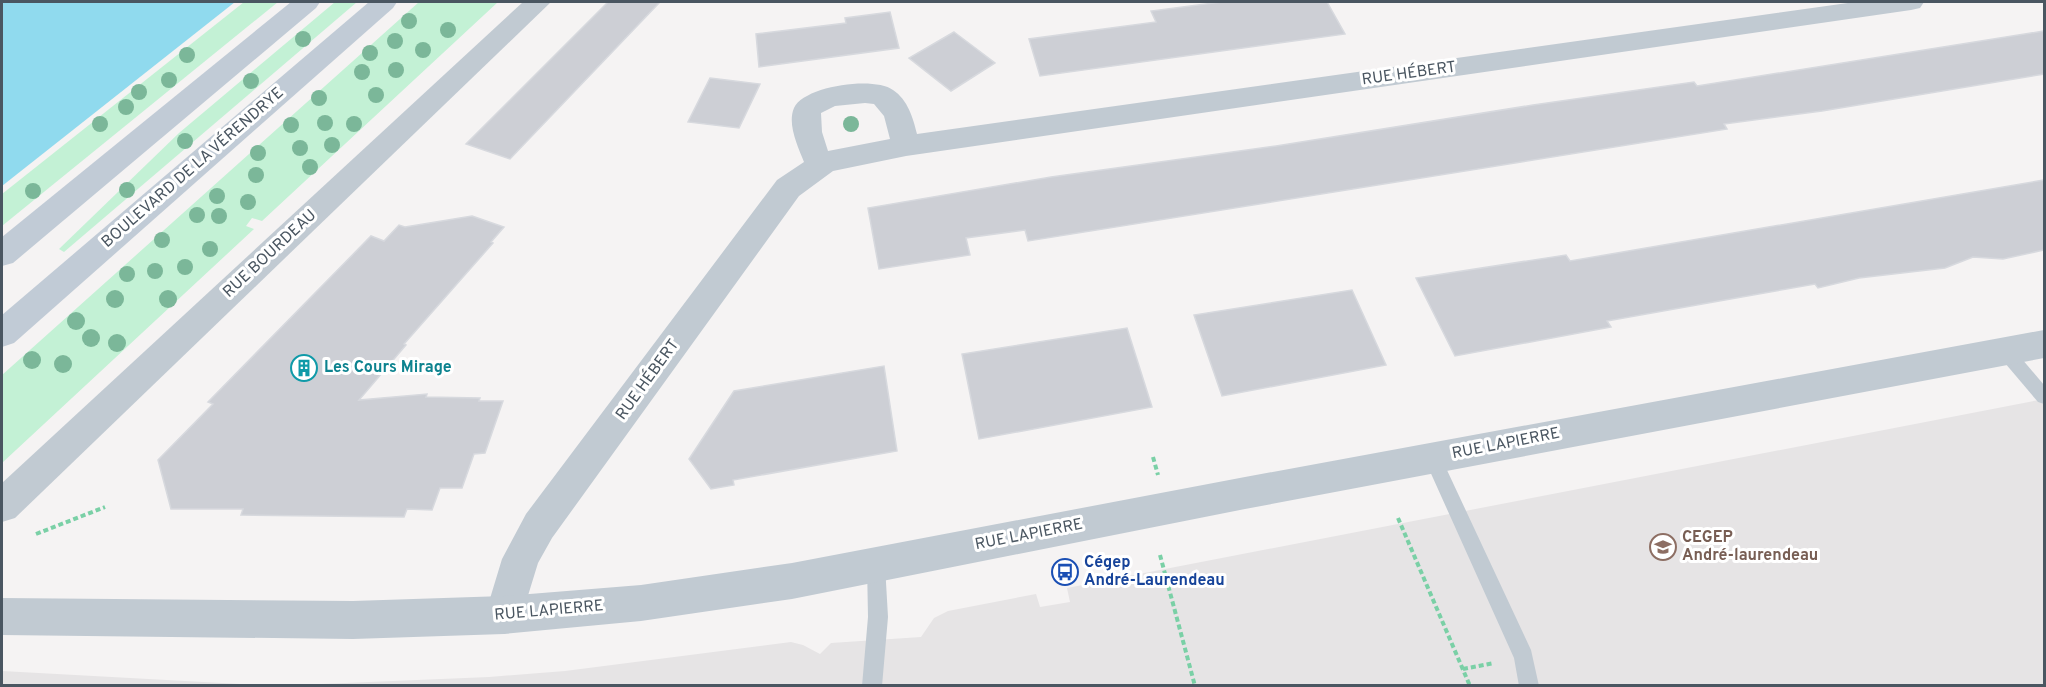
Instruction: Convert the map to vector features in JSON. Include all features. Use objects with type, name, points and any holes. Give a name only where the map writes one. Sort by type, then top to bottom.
[{"type":"main road","points":[[2,254],[307,2]]},
{"type":"main road","name":"BOULEVARD DE LA VÉRENDRYE","points":[[2,334],[384,2]]},
{"type":"street","name":"RUE BOURDEAU","points":[[2,506],[538,2]]},
{"type":"street","name":"RUE HÉBERT","points":[[504,615],[521,560],[539,526],[587,464],[788,188],[820,165],[847,156],[906,146],[1911,2]]},
{"type":"street","points":[[820,165],[810,143],[807,110],[821,99],[863,93],[883,96],[897,113],[906,146]]},
{"type":"street","name":"RUE LAPIERRE","points":[[2,617],[353,620],[504,615],[661,600],[792,581],[2044,344]]},
{"type":"lane","points":[[2005,351],[2044,397]]},
{"type":"lane","points":[[1433,458],[1524,657],[1529,686]]},
{"type":"lane","points":[[872,686],[878,617],[876,565]]},
{"type":"path","points":[[36,534],[105,507]]},
{"type":"path","points":[[1398,518],[1470,686]]},
{"type":"path","points":[[1160,555],[1195,686]]},
{"type":"path","points":[[1463,669],[1494,663]]},
{"type":"shaded area","name":"CEGEP André-laurendeau","points":[[2044,399],[2044,685],[2,686],[2,671],[240,684],[321,684],[489,677],[565,671],[791,642],[803,645],[820,654],[831,643],[921,637],[934,618],[948,611],[1036,594],[1040,607],[1070,602],[1067,588]]},
{"type":"green space","points":[[244,2],[278,2],[2,226],[2,194]]},
{"type":"green space","points":[[335,2],[357,2],[64,252],[59,249],[179,133]]},
{"type":"green space","points":[[419,2],[498,2],[262,221],[252,218],[246,226],[254,229],[2,463],[2,375]]},
{"type":"water","points":[[2,2],[235,2],[2,186]]},
{"type":"building","points":[[608,2],[660,2],[510,159],[466,144]]},
{"type":"building","points":[[1221,2],[1327,2],[1345,34],[1040,76],[1029,39],[1156,22],[1151,11]]},
{"type":"building","points":[[890,12],[899,48],[759,67],[756,34],[846,23],[845,18]]},
{"type":"building","points":[[2044,31],[2044,74],[1822,111],[1724,124],[1727,129],[1028,241],[1025,230],[966,238],[970,255],[879,269],[868,208],[1051,177],[1276,146],[1694,82],[1697,86]]},
{"type":"building","points":[[954,32],[995,63],[951,91],[909,58]]},
{"type":"building","points":[[710,78],[760,84],[739,128],[688,122]]},
{"type":"building","points":[[2044,180],[2044,250],[2003,259],[1973,257],[1945,268],[1859,278],[1818,288],[1815,284],[1607,321],[1611,327],[1455,356],[1416,278],[1566,255],[1570,261]]},
{"type":"building","name":"Les Cours Mirage","points":[[472,216],[504,227],[491,242],[493,243],[404,344],[406,345],[359,400],[427,394],[426,397],[480,398],[479,401],[503,401],[485,453],[474,454],[462,488],[440,488],[432,510],[407,509],[404,517],[241,515],[243,509],[171,509],[158,460],[213,404],[208,402],[371,236],[384,241],[399,225],[405,227]]},
{"type":"building","points":[[1352,290],[1386,365],[1222,396],[1194,315]]},
{"type":"building","points":[[1127,328],[1152,407],[979,439],[962,354]]},
{"type":"building","points":[[884,366],[897,451],[733,480],[734,485],[711,489],[689,459],[734,391]]},
{"type":"place","name":"Les Cours Mirage","points":[[304,368]]},
{"type":"place","name":"CEGEP André-laurendeau","points":[[1663,547]]},
{"type":"place","name":"Cégep André-Laurendeau","points":[[1065,572]]}]
